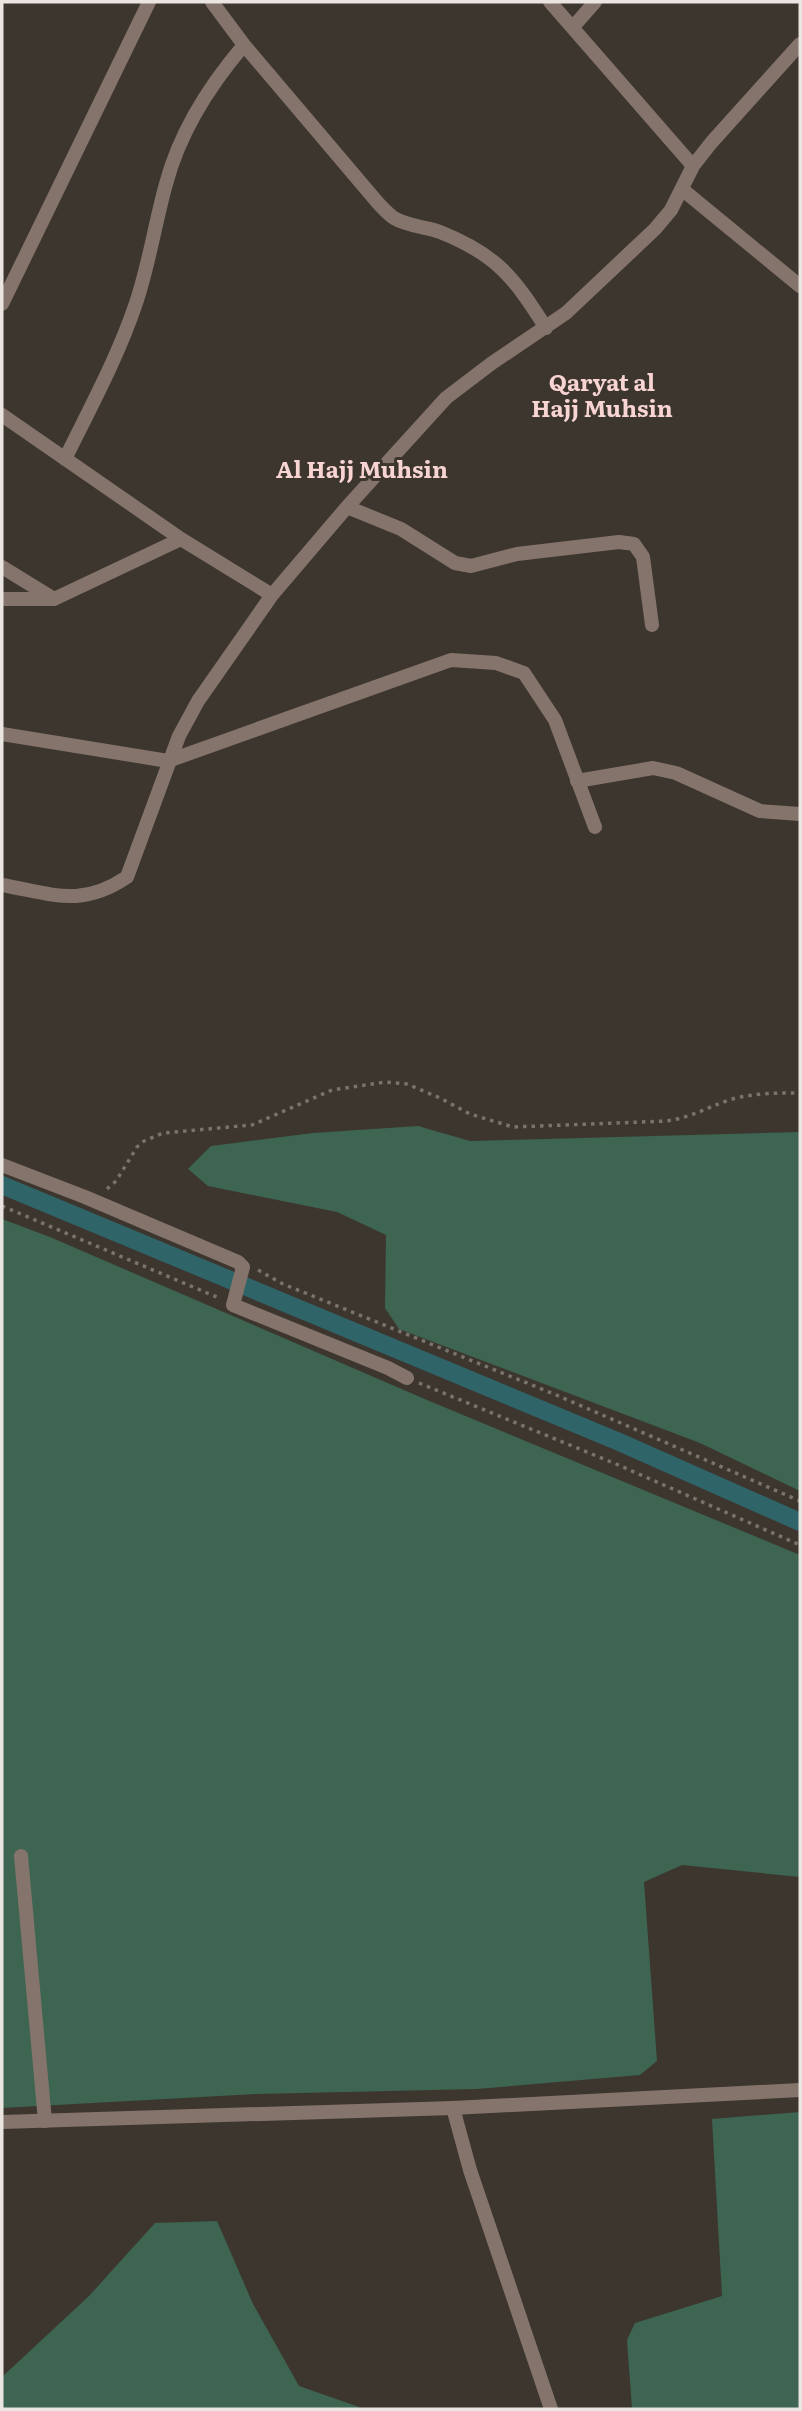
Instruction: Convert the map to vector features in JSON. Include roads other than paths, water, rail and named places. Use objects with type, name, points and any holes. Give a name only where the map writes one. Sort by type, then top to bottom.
[{"type":"street","points":[[2,304],[149,2]]},
{"type":"street","points":[[212,2],[244,45],[386,211],[395,219],[438,231],[466,243],[497,263],[516,282],[546,328]]},
{"type":"street","points":[[550,2],[693,166]]},
{"type":"street","points":[[573,27],[595,2]]},
{"type":"street","points":[[2,885],[73,897],[93,895],[111,888],[127,877],[168,761],[198,701],[272,595],[446,398],[566,313],[655,229],[671,210],[693,166],[711,143],[800,44]]},
{"type":"street","points":[[65,459],[110,368],[136,302],[166,181],[182,138],[202,100],[244,45]]},
{"type":"street","points":[[682,190],[800,286]]},
{"type":"street","points":[[2,415],[181,539],[272,595]]},
{"type":"street","points":[[347,507],[401,529],[455,563],[471,566],[517,554],[619,542],[634,544],[643,557],[653,625]]},
{"type":"street","points":[[2,599],[54,599],[181,539]]},
{"type":"street","points":[[2,567],[54,599]]},
{"type":"street","points":[[2,734],[168,761],[451,660],[496,663],[524,673],[555,720],[595,827]]},
{"type":"street","points":[[577,781],[653,768],[676,773],[760,811],[800,814]]},
{"type":"street","points":[[2,1165],[85,1196],[238,1262],[243,1267],[233,1305],[407,1378]]},
{"type":"street","points":[[21,1856],[45,2121]]},
{"type":"street","points":[[2,2122],[453,2108],[800,2090]]},
{"type":"street","points":[[453,2108],[470,2169],[551,2409]]},
{"type":"waterway","points":[[2,1185],[617,1441],[800,1522]]},
{"type":"district","name":"Qaryat al Hajj Muhsin","points":[[602,396]]},
{"type":"district","name":"Al Hajj Muhsin","points":[[362,470]]}]
